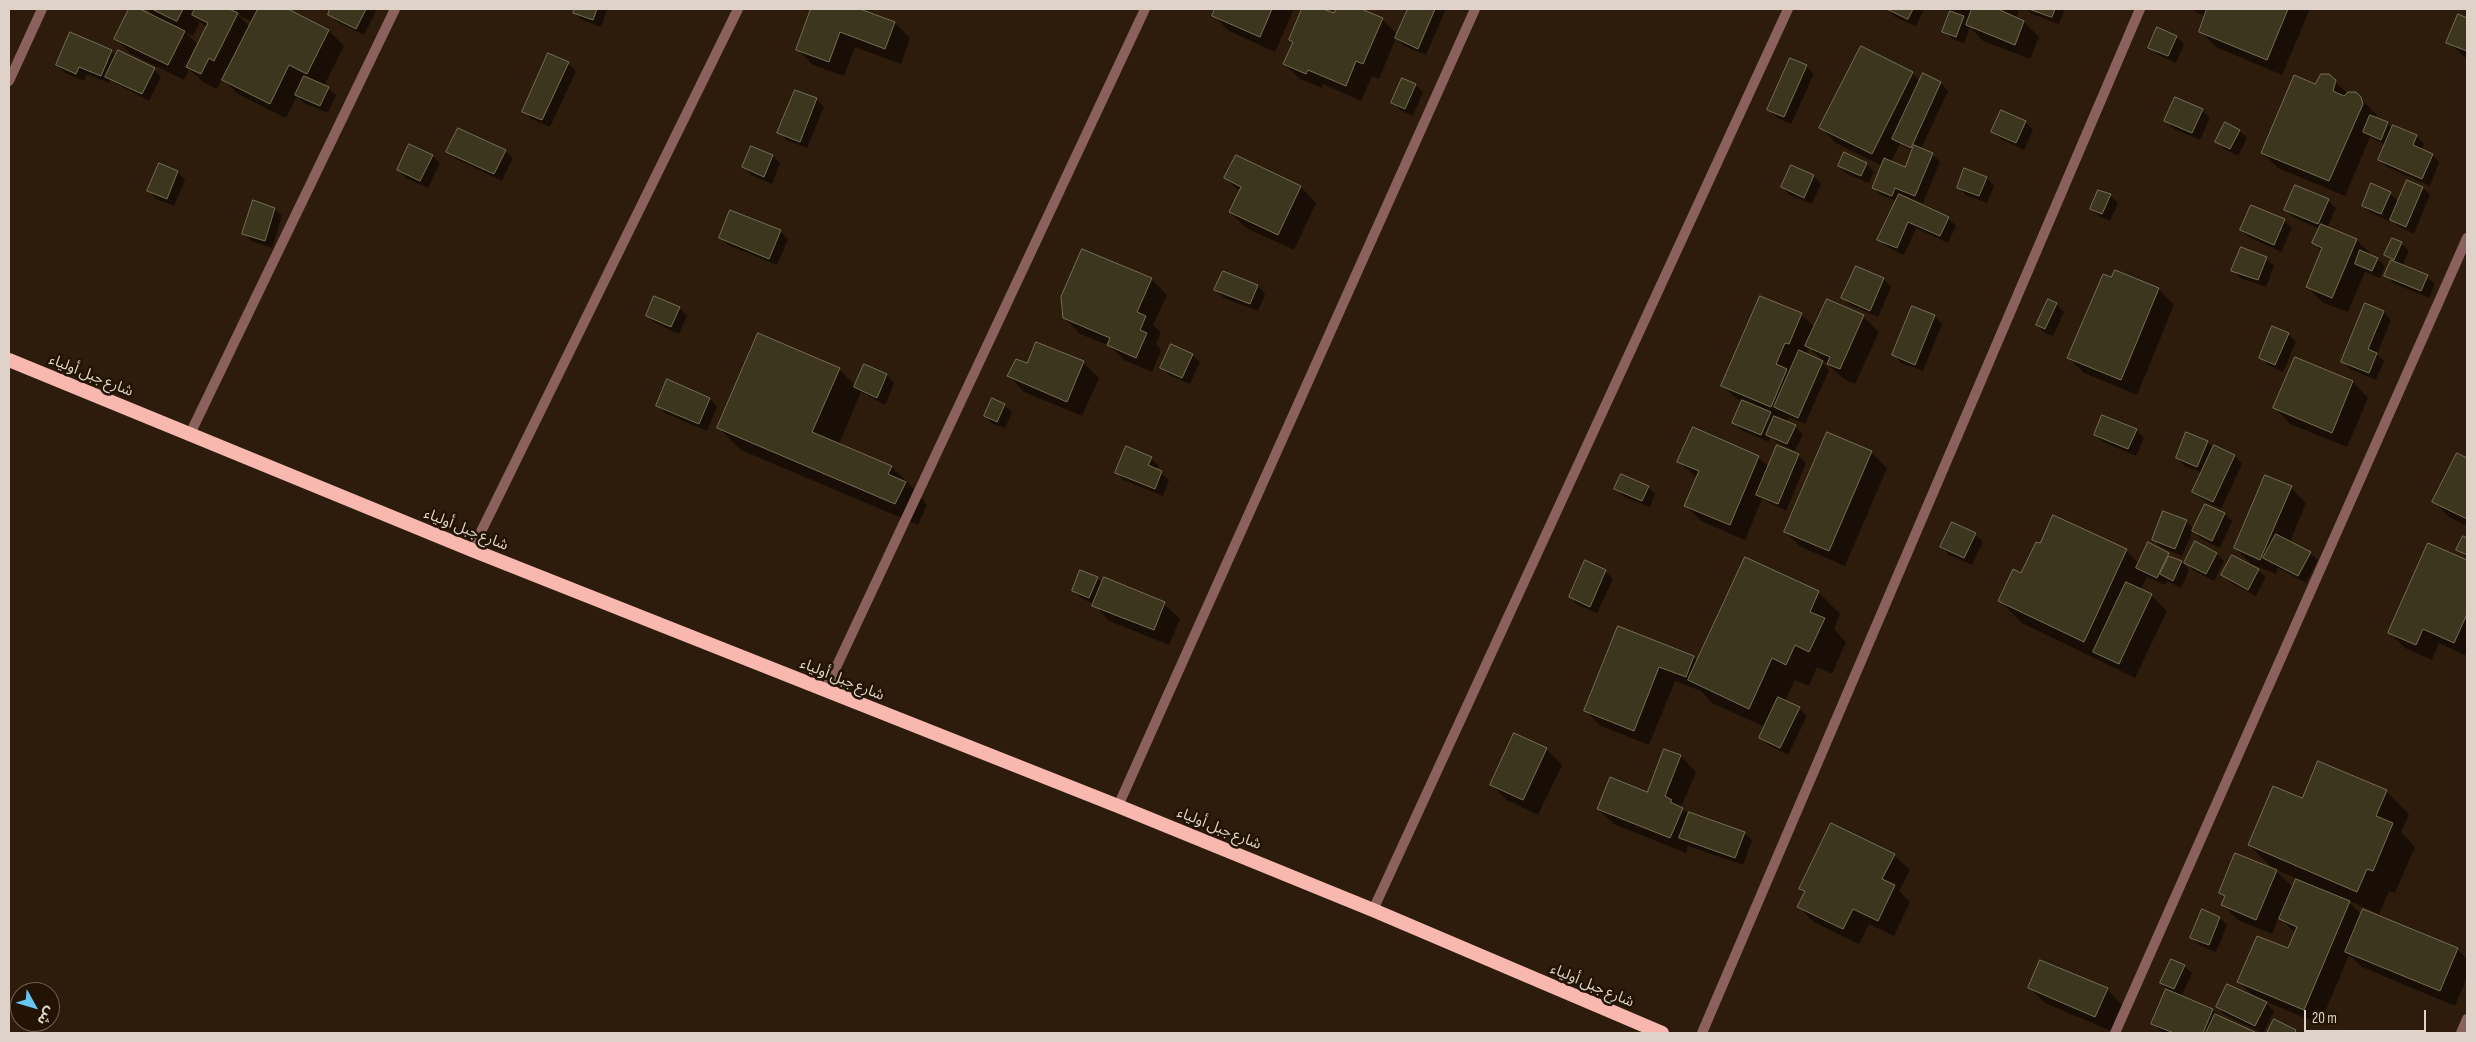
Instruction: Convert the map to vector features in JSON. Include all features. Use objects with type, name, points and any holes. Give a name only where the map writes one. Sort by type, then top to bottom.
[{"type":"highway","name":"شارع جبل أولياء","points":[[9,360],[472,550],[1118,806],[1373,910],[1662,1033]]},
{"type":"street","points":[[9,81],[42,9]]},
{"type":"street","points":[[190,434],[395,9]]},
{"type":"street","points":[[472,550],[738,9]]},
{"type":"street","points":[[825,691],[1145,9]]},
{"type":"street","points":[[1118,806],[1475,9]]},
{"type":"street","points":[[1373,910],[1788,9]]},
{"type":"street","points":[[1702,1033],[2140,9]]},
{"type":"street","points":[[2115,1033],[2467,238]]},
{"type":"street","points":[[2461,1033],[2467,1019]]},
{"type":"building","points":[[129,9],[140,9],[185,31],[168,65],[114,39]]},
{"type":"building","points":[[152,9],[183,9],[177,21]]},
{"type":"building","points":[[195,9],[229,9],[238,13],[214,61],[209,58],[201,74],[186,67],[208,23],[192,15]]},
{"type":"building","points":[[258,9],[288,9],[329,30],[307,74],[289,65],[270,104],[222,80]]},
{"type":"building","points":[[330,9],[366,9],[356,29],[328,15]]},
{"type":"building","points":[[575,9],[597,9],[593,20],[573,13]]},
{"type":"building","points":[[811,9],[860,9],[895,22],[885,49],[840,32],[829,62],[796,50]]},
{"type":"building","points":[[1215,9],[1272,9],[1260,37],[1212,16]]},
{"type":"building","points":[[1302,9],[1323,9],[1334,13],[1336,9],[1361,9],[1383,18],[1363,64],[1356,61],[1346,86],[1308,70],[1306,74],[1283,64],[1293,42],[1289,40]]},
{"type":"building","points":[[1408,9],[1435,9],[1418,49],[1395,38]]},
{"type":"building","points":[[1887,9],[1913,9],[1908,19]]},
{"type":"building","points":[[1972,9],[1998,9],[2024,21],[2015,45],[1966,25]]},
{"type":"building","points":[[2029,9],[2055,9],[2052,17]]},
{"type":"building","points":[[2207,9],[2288,9],[2267,60],[2199,32]]},
{"type":"building","points":[[1950,11],[1964,16],[1956,37],[1942,32]]},
{"type":"building","points":[[2458,14],[2467,18],[2467,51],[2446,43]]},
{"type":"building","points":[[2157,27],[2177,36],[2168,56],[2148,48]]},
{"type":"building","points":[[70,32],[112,50],[101,76],[79,67],[76,74],[56,65]]},
{"type":"building","points":[[1861,46],[1913,72],[1872,154],[1819,128]]},
{"type":"building","points":[[118,50],[155,68],[142,94],[105,77]]},
{"type":"building","points":[[548,53],[569,62],[542,120],[522,112]]},
{"type":"building","points":[[1790,58],[1807,65],[1784,117],[1767,110]]},
{"type":"building","points":[[1923,73],[1941,82],[1911,148],[1892,139]]},
{"type":"building","points":[[2321,74],[2329,74],[2336,80],[2333,91],[2344,96],[2348,92],[2356,92],[2361,97],[2363,104],[2329,181],[2261,153],[2294,75],[2315,84]]},
{"type":"building","points":[[304,76],[329,87],[320,106],[295,95]]},
{"type":"building","points":[[1402,78],[1416,84],[1405,109],[1391,103]]},
{"type":"building","points":[[795,90],[817,98],[800,142],[777,133]]},
{"type":"building","points":[[2175,97],[2203,109],[2192,133],[2164,121]]},
{"type":"building","points":[[2001,110],[2026,121],[2016,143],[1991,132]]},
{"type":"building","points":[[2370,115],[2388,122],[2381,140],[2363,132]]},
{"type":"building","points":[[2225,122],[2240,130],[2230,149],[2215,142]]},
{"type":"building","points":[[2393,125],[2417,135],[2413,145],[2433,154],[2422,179],[2378,160]]},
{"type":"building","points":[[458,128],[506,150],[494,174],[446,152]]},
{"type":"building","points":[[409,144],[433,155],[420,181],[397,170]]},
{"type":"building","points":[[1914,145],[1933,153],[1915,196],[1895,188],[1892,196],[1872,188],[1884,158],[1905,167]]},
{"type":"building","points":[[751,146],[773,155],[764,177],[742,167]]},
{"type":"building","points":[[1844,152],[1867,163],[1861,176],[1838,166]]},
{"type":"building","points":[[1236,155],[1301,186],[1278,235],[1229,212],[1241,187],[1224,178]]},
{"type":"building","points":[[159,163],[178,171],[167,199],[147,191]]},
{"type":"building","points":[[1791,165],[1814,175],[1804,198],[1781,187]]},
{"type":"building","points":[[1964,168],[1987,177],[1979,196],[1957,188]]},
{"type":"building","points":[[2407,180],[2423,187],[2406,227],[2390,220]]},
{"type":"building","points":[[2371,183],[2391,192],[2381,214],[2362,206]]},
{"type":"building","points":[[2295,185],[2329,199],[2318,224],[2284,210]]},
{"type":"building","points":[[2098,190],[2111,194],[2102,214],[2090,209]]},
{"type":"building","points":[[1899,194],[1949,217],[1940,236],[1908,222],[1897,248],[1877,240]]},
{"type":"building","points":[[253,200],[275,208],[265,241],[242,234]]},
{"type":"building","points":[[2251,205],[2285,219],[2274,245],[2240,230]]},
{"type":"building","points":[[730,210],[781,230],[769,259],[719,238]]},
{"type":"building","points":[[2321,224],[2357,239],[2332,298],[2306,287],[2322,248],[2312,243]]},
{"type":"building","points":[[2392,238],[2402,242],[2394,260],[2384,255]]},
{"type":"building","points":[[2241,247],[2267,257],[2258,280],[2231,271]]},
{"type":"building","points":[[1082,249],[1152,278],[1137,312],[1146,316],[1140,330],[1147,333],[1136,358],[1107,345],[1110,338],[1063,318],[1061,297]]},
{"type":"building","points":[[2360,250],[2378,258],[2372,271],[2355,264]]},
{"type":"building","points":[[2391,260],[2428,275],[2421,291],[2384,276]]},
{"type":"building","points":[[1856,266],[1884,278],[1870,311],[1841,298]]},
{"type":"building","points":[[2115,270],[2159,288],[2121,380],[2067,358],[2103,274],[2111,277]]},
{"type":"building","points":[[1223,271],[1258,285],[1250,304],[1214,290]]},
{"type":"building","points":[[654,296],[680,307],[671,327],[646,316]]},
{"type":"building","points":[[1760,296],[1802,313],[1789,344],[1785,343],[1776,364],[1787,369],[1771,407],[1721,386]]},
{"type":"building","points":[[1827,299],[1864,315],[1840,369],[1827,364],[1830,357],[1805,346]]},
{"type":"building","points":[[2048,299],[2057,303],[2045,329],[2036,325]]},
{"type":"building","points":[[2365,303],[2384,311],[2368,349],[2377,353],[2369,373],[2341,362]]},
{"type":"building","points":[[1912,306],[1935,315],[1915,365],[1892,355]]},
{"type":"building","points":[[2272,326],[2289,333],[2275,365],[2259,358]]},
{"type":"building","points":[[758,333],[840,368],[812,432],[892,466],[888,474],[906,482],[895,504],[717,428]]},
{"type":"building","points":[[1036,342],[1084,361],[1067,402],[1007,376],[1016,359],[1027,363]]},
{"type":"building","points":[[1171,344],[1193,354],[1182,378],[1160,368]]},
{"type":"building","points":[[1799,350],[1823,361],[1798,418],[1774,407]]},
{"type":"building","points":[[2295,357],[2353,381],[2332,433],[2273,408]]},
{"type":"building","points":[[864,364],[887,374],[877,398],[854,387]]},
{"type":"building","points":[[667,379],[710,398],[699,424],[656,406]]},
{"type":"building","points":[[992,398],[1005,404],[997,422],[984,416]]},
{"type":"building","points":[[1742,400],[1771,412],[1761,435],[1732,423]]},
{"type":"building","points":[[2102,415],[2137,429],[2128,449],[2094,435]]},
{"type":"building","points":[[1774,416],[1796,425],[1787,444],[1766,435]]},
{"type":"building","points":[[1693,427],[1759,456],[1730,525],[1684,506],[1699,471],[1677,462]]},
{"type":"building","points":[[1827,432],[1872,451],[1829,551],[1784,532]]},
{"type":"building","points":[[2186,432],[2208,441],[2197,467],[2176,458]]},
{"type":"building","points":[[1777,445],[1799,454],[1778,504],[1756,495]]},
{"type":"building","points":[[2214,445],[2235,455],[2213,502],[2192,492]]},
{"type":"building","points":[[1126,446],[1152,457],[1148,465],[1162,471],[1155,489],[1115,473]]},
{"type":"building","points":[[2457,453],[2467,458],[2467,519],[2432,502]]},
{"type":"building","points":[[1621,474],[1649,486],[1642,501],[1614,489]]},
{"type":"building","points":[[2265,475],[2292,486],[2260,560],[2234,548]]},
{"type":"building","points":[[2205,504],[2225,513],[2212,541],[2192,531]]},
{"type":"building","points":[[2163,511],[2187,520],[2175,549],[2152,540]]},
{"type":"building","points":[[2053,515],[2127,549],[2084,642],[1998,601],[2013,569],[2021,573],[2036,542],[2040,543]]},
{"type":"building","points":[[1952,522],[1976,533],[1964,558],[1940,547]]},
{"type":"building","points":[[2276,534],[2311,552],[2298,576],[2263,558]]},
{"type":"building","points":[[2463,536],[2467,538],[2467,555],[2456,550]]},
{"type":"building","points":[[2195,541],[2217,553],[2206,574],[2184,563]]},
{"type":"building","points":[[2148,542],[2169,553],[2157,578],[2136,568]]},
{"type":"building","points":[[2428,543],[2467,560],[2467,614],[2454,643],[2423,629],[2416,645],[2388,633]]},
{"type":"building","points":[[2232,555],[2259,569],[2248,590],[2221,575]]},
{"type":"building","points":[[2169,556],[2182,561],[2173,581],[2160,574]]},
{"type":"building","points":[[1745,557],[1819,591],[1810,612],[1825,618],[1809,652],[1795,645],[1786,665],[1772,658],[1749,709],[1688,680]]},
{"type":"building","points":[[1585,560],[1606,570],[1590,607],[1569,597]]},
{"type":"building","points":[[1080,570],[1098,577],[1089,598],[1072,591]]},
{"type":"building","points":[[1104,577],[1165,602],[1154,630],[1092,606]]},
{"type":"building","points":[[2126,582],[2152,594],[2119,664],[2093,652]]},
{"type":"building","points":[[1618,626],[1694,656],[1686,677],[1659,667],[1634,731],[1584,711]]},
{"type":"building","points":[[1778,697],[1800,707],[1780,748],[1759,738]]},
{"type":"building","points":[[1514,733],[1547,748],[1523,800],[1490,785]]},
{"type":"building","points":[[1664,749],[1681,755],[1665,796],[1672,800],[1670,802],[1683,808],[1670,838],[1597,809],[1610,777],[1647,792]]},
{"type":"building","points":[[2318,761],[2387,790],[2376,816],[2393,823],[2373,871],[2367,869],[2357,892],[2248,845],[2273,786],[2302,798]]},
{"type":"building","points":[[1689,812],[1745,832],[1735,858],[1679,838]]},
{"type":"building","points":[[1831,823],[1895,854],[1882,879],[1895,885],[1878,921],[1853,909],[1843,929],[1797,907],[1805,891],[1799,889]]},
{"type":"building","points":[[2235,853],[2277,870],[2256,920],[2221,905],[2225,896],[2219,893]]},
{"type":"building","points":[[2296,879],[2350,901],[2304,1010],[2237,982],[2257,936],[2288,948],[2297,927],[2279,919]]},
{"type":"building","points":[[2202,909],[2220,917],[2209,945],[2190,938]]},
{"type":"building","points":[[2363,909],[2458,948],[2440,991],[2345,952]]},
{"type":"building","points":[[2171,959],[2185,965],[2174,989],[2160,983]]},
{"type":"building","points":[[2040,960],[2108,988],[2095,1017],[2028,988]]},
{"type":"building","points":[[2227,984],[2267,1002],[2255,1026],[2216,1007]]},
{"type":"building","points":[[2166,989],[2213,1009],[2203,1033],[2174,1033],[2151,1024]]},
{"type":"building","points":[[2215,1014],[2257,1033],[2206,1033]]},
{"type":"building","points":[[2274,1019],[2296,1030],[2295,1033],[2267,1033]]}]
